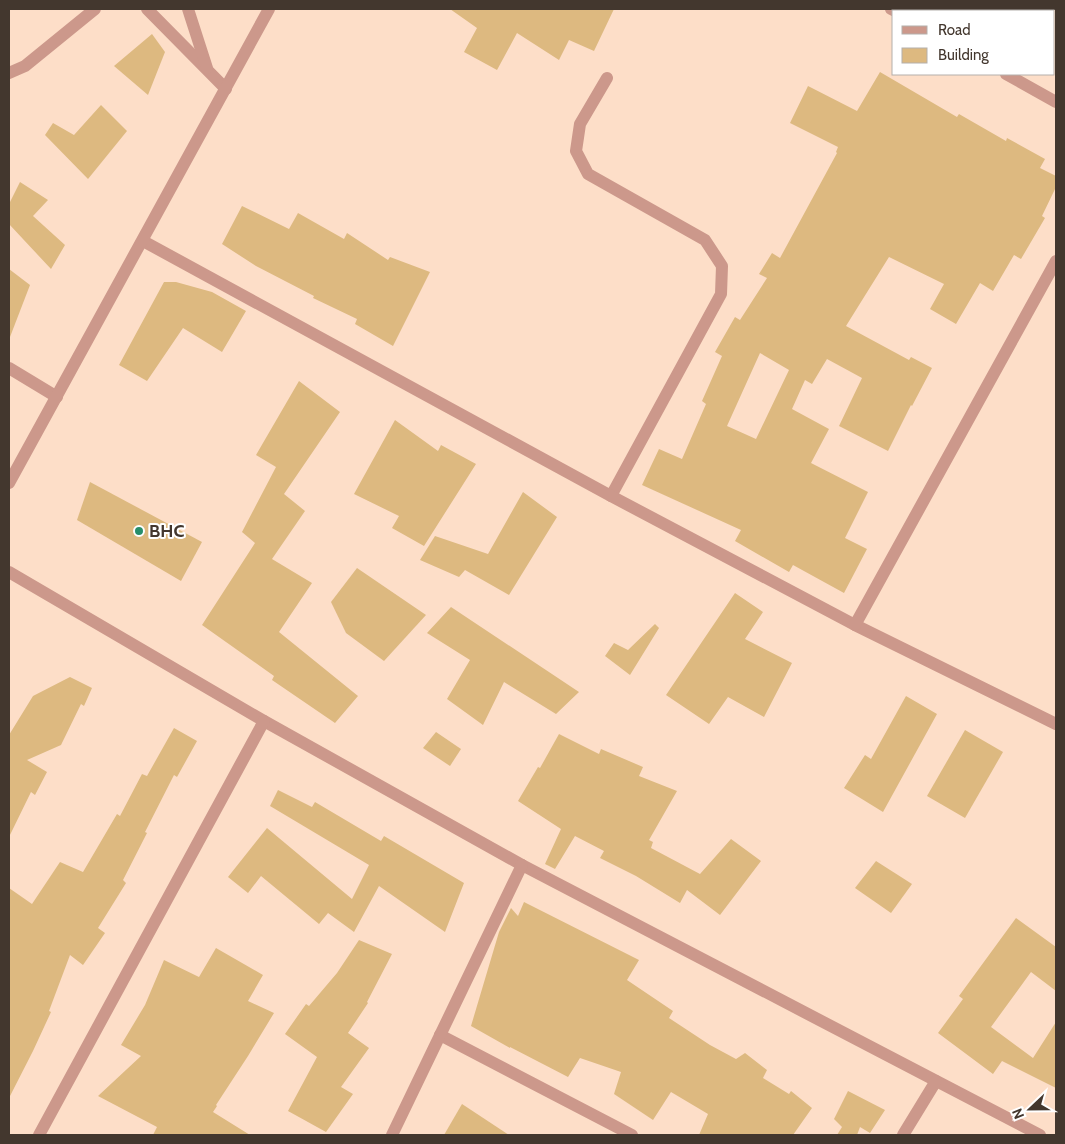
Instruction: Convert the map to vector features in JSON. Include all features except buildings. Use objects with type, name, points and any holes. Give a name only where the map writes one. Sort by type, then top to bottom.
[{"type":"street","points":[[9,73],[25,66],[96,9]]},
{"type":"street","points":[[147,9],[226,89]]},
{"type":"street","points":[[188,9],[208,71]]},
{"type":"street","points":[[9,483],[270,9]]},
{"type":"street","points":[[1008,75],[1056,102]]},
{"type":"street","points":[[607,78],[580,124],[576,151],[588,174],[705,240],[722,266],[721,294],[610,496]]},
{"type":"street","points":[[143,241],[610,496],[855,625],[1056,724]]},
{"type":"street","points":[[855,625],[1056,261]]},
{"type":"street","points":[[9,368],[57,397]]},
{"type":"street","points":[[9,572],[264,721],[522,865],[1040,1135]]},
{"type":"street","points":[[39,1135],[264,721]]},
{"type":"street","points":[[392,1135],[522,865]]},
{"type":"street","points":[[440,1035],[632,1135]]},
{"type":"street","points":[[904,1135],[936,1081]]},
{"type":"place","name":"BHC","points":[[139,531]]}]
